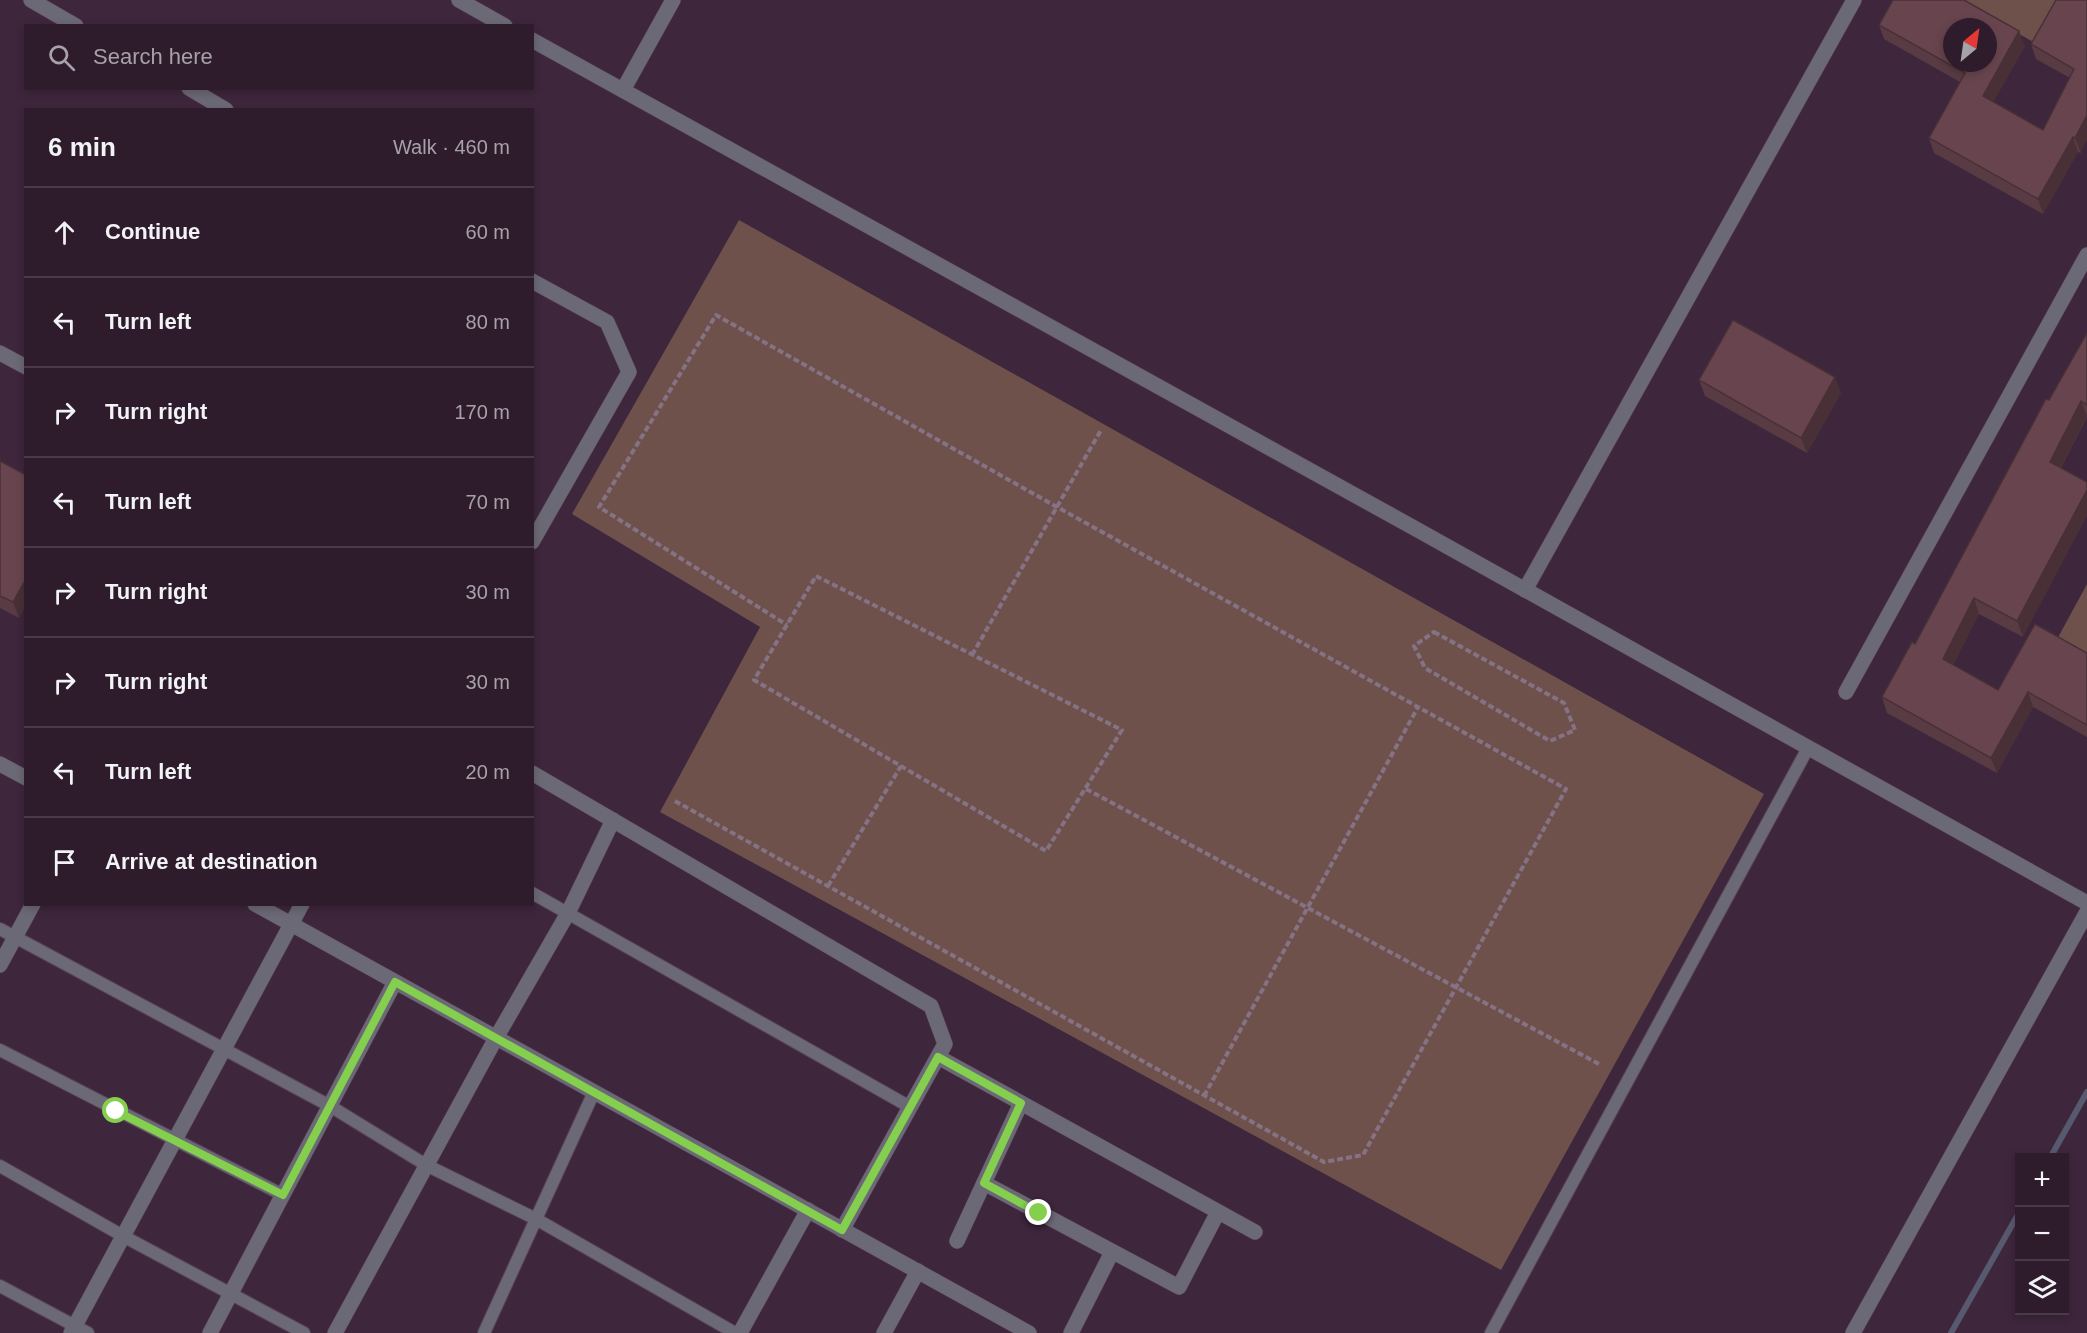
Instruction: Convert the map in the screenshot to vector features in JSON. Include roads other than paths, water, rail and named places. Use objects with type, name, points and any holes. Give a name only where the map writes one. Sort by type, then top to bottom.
[{"type":"street","points":[[31,0],[73,24]]},
{"type":"street","points":[[459,0],[501,24]]},
{"type":"street","points":[[623,90],[673,0]]},
{"type":"street","points":[[1525,590],[1854,0]]},
{"type":"street","points":[[534,41],[2087,903]]},
{"type":"street","points":[[192,90],[223,108]]},
{"type":"street","points":[[1846,692],[2087,255]]},
{"type":"street","points":[[534,282],[607,322],[629,372],[534,538]]},
{"type":"street","points":[[0,353],[24,367]]},
{"type":"street","points":[[0,764],[24,777]]},
{"type":"street","points":[[534,774],[931,1006],[945,1044],[842,1230]]},
{"type":"street","points":[[334,1333],[496,1038],[568,913],[613,820]]},
{"type":"street","points":[[0,965],[32,906]]},
{"type":"street","points":[[258,906],[1029,1333]]},
{"type":"street","points":[[78,1331],[123,1236],[301,906]]},
{"type":"street","points":[[1853,1333],[2087,912]]},
{"type":"street","points":[[210,1333],[395,982]]},
{"type":"street","points":[[938,1057],[1255,1232]]},
{"type":"street","points":[[957,1241],[1021,1103]]},
{"type":"street","points":[[984,1183],[1179,1287],[1218,1212]]},
{"type":"street","points":[[740,1333],[808,1210]]},
{"type":"street","points":[[1071,1333],[1112,1252]]},
{"type":"street","points":[[884,1333],[918,1271]]},
{"type":"lane","points":[[1491,1333],[1808,748]]},
{"type":"lane","points":[[534,894],[910,1107]]},
{"type":"lane","points":[[0,929],[225,1048],[330,1106],[426,1165],[536,1219],[735,1333]]},
{"type":"lane","points":[[0,1050],[283,1195]]},
{"type":"lane","points":[[484,1333],[594,1092]]},
{"type":"lane","points":[[0,1166],[123,1236],[304,1333]]},
{"type":"lane","points":[[0,1286],[78,1331]]},
{"type":"waterway","points":[[2053,1153],[2087,1092]]},
{"type":"waterway","points":[[1951,1333],[2015,1220]]}]
